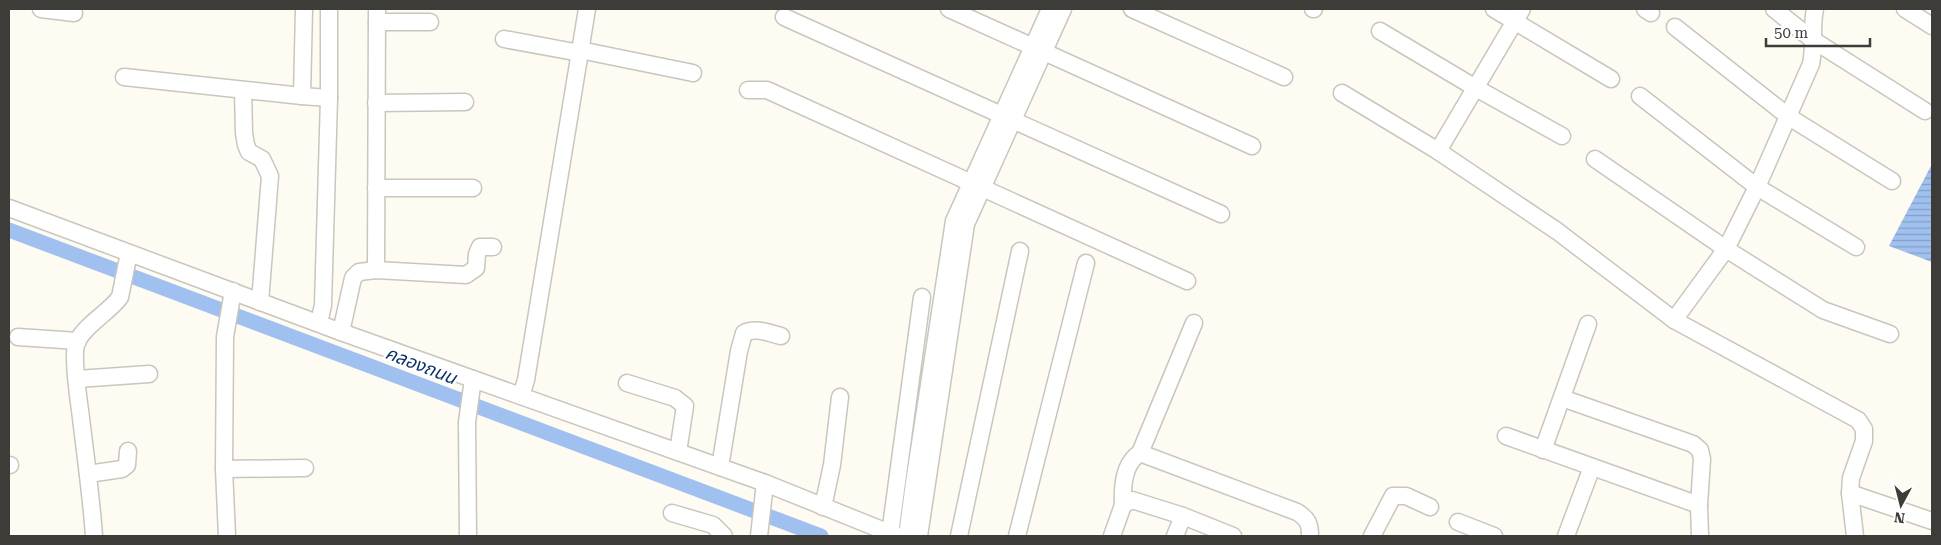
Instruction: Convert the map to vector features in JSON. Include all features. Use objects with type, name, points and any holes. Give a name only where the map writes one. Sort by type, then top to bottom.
[{"type":"street","points":[[41,9],[74,14]]},
{"type":"street","points":[[302,96],[304,9]]},
{"type":"street","points":[[319,323],[323,305],[329,98],[329,9]]},
{"type":"street","points":[[521,396],[526,380],[587,9]]},
{"type":"street","points":[[949,9],[1252,146]]},
{"type":"street","points":[[908,536],[914,483],[954,260],[977,185],[1038,49],[1050,9]]},
{"type":"street","points":[[1038,49],[1063,9]]},
{"type":"street","points":[[1132,9],[1284,77]]},
{"type":"street","points":[[1494,9],[1519,15],[1611,79]]},
{"type":"street","points":[[1774,9],[1813,40],[1926,111]]},
{"type":"street","points":[[1674,320],[1726,250],[1789,117],[1811,64],[1814,52],[1813,40],[1816,9]]},
{"type":"street","points":[[1905,9],[1932,26]]},
{"type":"street","points":[[1438,151],[1519,15]]},
{"type":"street","points":[[376,270],[377,16],[430,22]]},
{"type":"street","points":[[784,17],[1221,214]]},
{"type":"street","points":[[1675,27],[1789,117],[1892,181]]},
{"type":"street","points":[[1380,31],[1474,88],[1562,136]]},
{"type":"street","points":[[504,39],[693,73]]},
{"type":"street","points":[[124,77],[329,98]]},
{"type":"street","points":[[243,90],[246,145],[249,152],[262,159],[270,176],[260,302]]},
{"type":"street","points":[[748,90],[767,90],[1188,281]]},
{"type":"street","points":[[1342,93],[1438,151],[1557,230],[1674,320],[1858,420],[1864,428],[1864,440],[1851,478],[1850,492],[1855,536]]},
{"type":"street","points":[[1640,96],[1757,187],[1856,247]]},
{"type":"street","points":[[376,103],[465,102]]},
{"type":"street","points":[[1595,159],[1726,250],[1823,310],[1890,334]]},
{"type":"street","points":[[376,188],[472,188]]},
{"type":"street","points":[[9,208],[128,260],[232,296],[260,302],[319,323],[472,385],[521,396],[720,467],[764,491],[823,506],[873,532],[893,535],[922,297]]},
{"type":"street","points":[[341,332],[354,276],[359,272],[376,270],[466,275],[476,268],[477,254],[480,247],[493,248]]},
{"type":"street","points":[[959,536],[1020,251]]},
{"type":"street","points":[[94,536],[75,346],[95,320],[117,301],[120,296],[128,260]]},
{"type":"street","points":[[920,536],[954,260]]},
{"type":"street","points":[[1017,536],[1086,264]]},
{"type":"street","points":[[226,536],[224,469],[225,337],[232,296]]},
{"type":"street","points":[[1112,536],[1123,505],[1122,489],[1129,465],[1133,457],[1140,453],[1194,323]]},
{"type":"street","points":[[1543,450],[1588,324]]},
{"type":"street","points":[[720,467],[739,351],[744,333],[760,331],[781,336]]},
{"type":"street","points":[[18,337],[78,341]]},
{"type":"street","points":[[77,379],[149,374]]},
{"type":"street","points":[[627,383],[675,398],[685,406],[678,452]]},
{"type":"street","points":[[468,536],[467,422],[472,385]]},
{"type":"street","points":[[823,506],[832,466],[840,397]]},
{"type":"street","points":[[1562,398],[1693,444],[1700,450],[1702,459],[1699,505],[1700,536]]},
{"type":"street","points":[[1506,436],[1699,505]]},
{"type":"street","points":[[88,474],[122,469],[128,465],[128,451]]},
{"type":"street","points":[[1140,453],[1297,512],[1306,517],[1310,536]]},
{"type":"street","points":[[1566,536],[1592,467]]},
{"type":"street","points":[[224,469],[305,468]]},
{"type":"street","points":[[759,536],[764,491]]},
{"type":"street","points":[[1850,492],[1932,521]]},
{"type":"street","points":[[1372,536],[1393,496],[1406,496],[1430,507]]},
{"type":"street","points":[[1123,505],[1132,500],[1183,516],[1234,536]]},
{"type":"street","points":[[672,513],[713,525],[724,536]]},
{"type":"street","points":[[1175,536],[1183,516]]},
{"type":"street","points":[[1458,522],[1494,536]]},
{"type":"water","points":[[1932,164],[1932,262],[1889,246]]},
{"type":"waterway","name":"คลองถนน","points":[[9,230],[821,536]]}]
